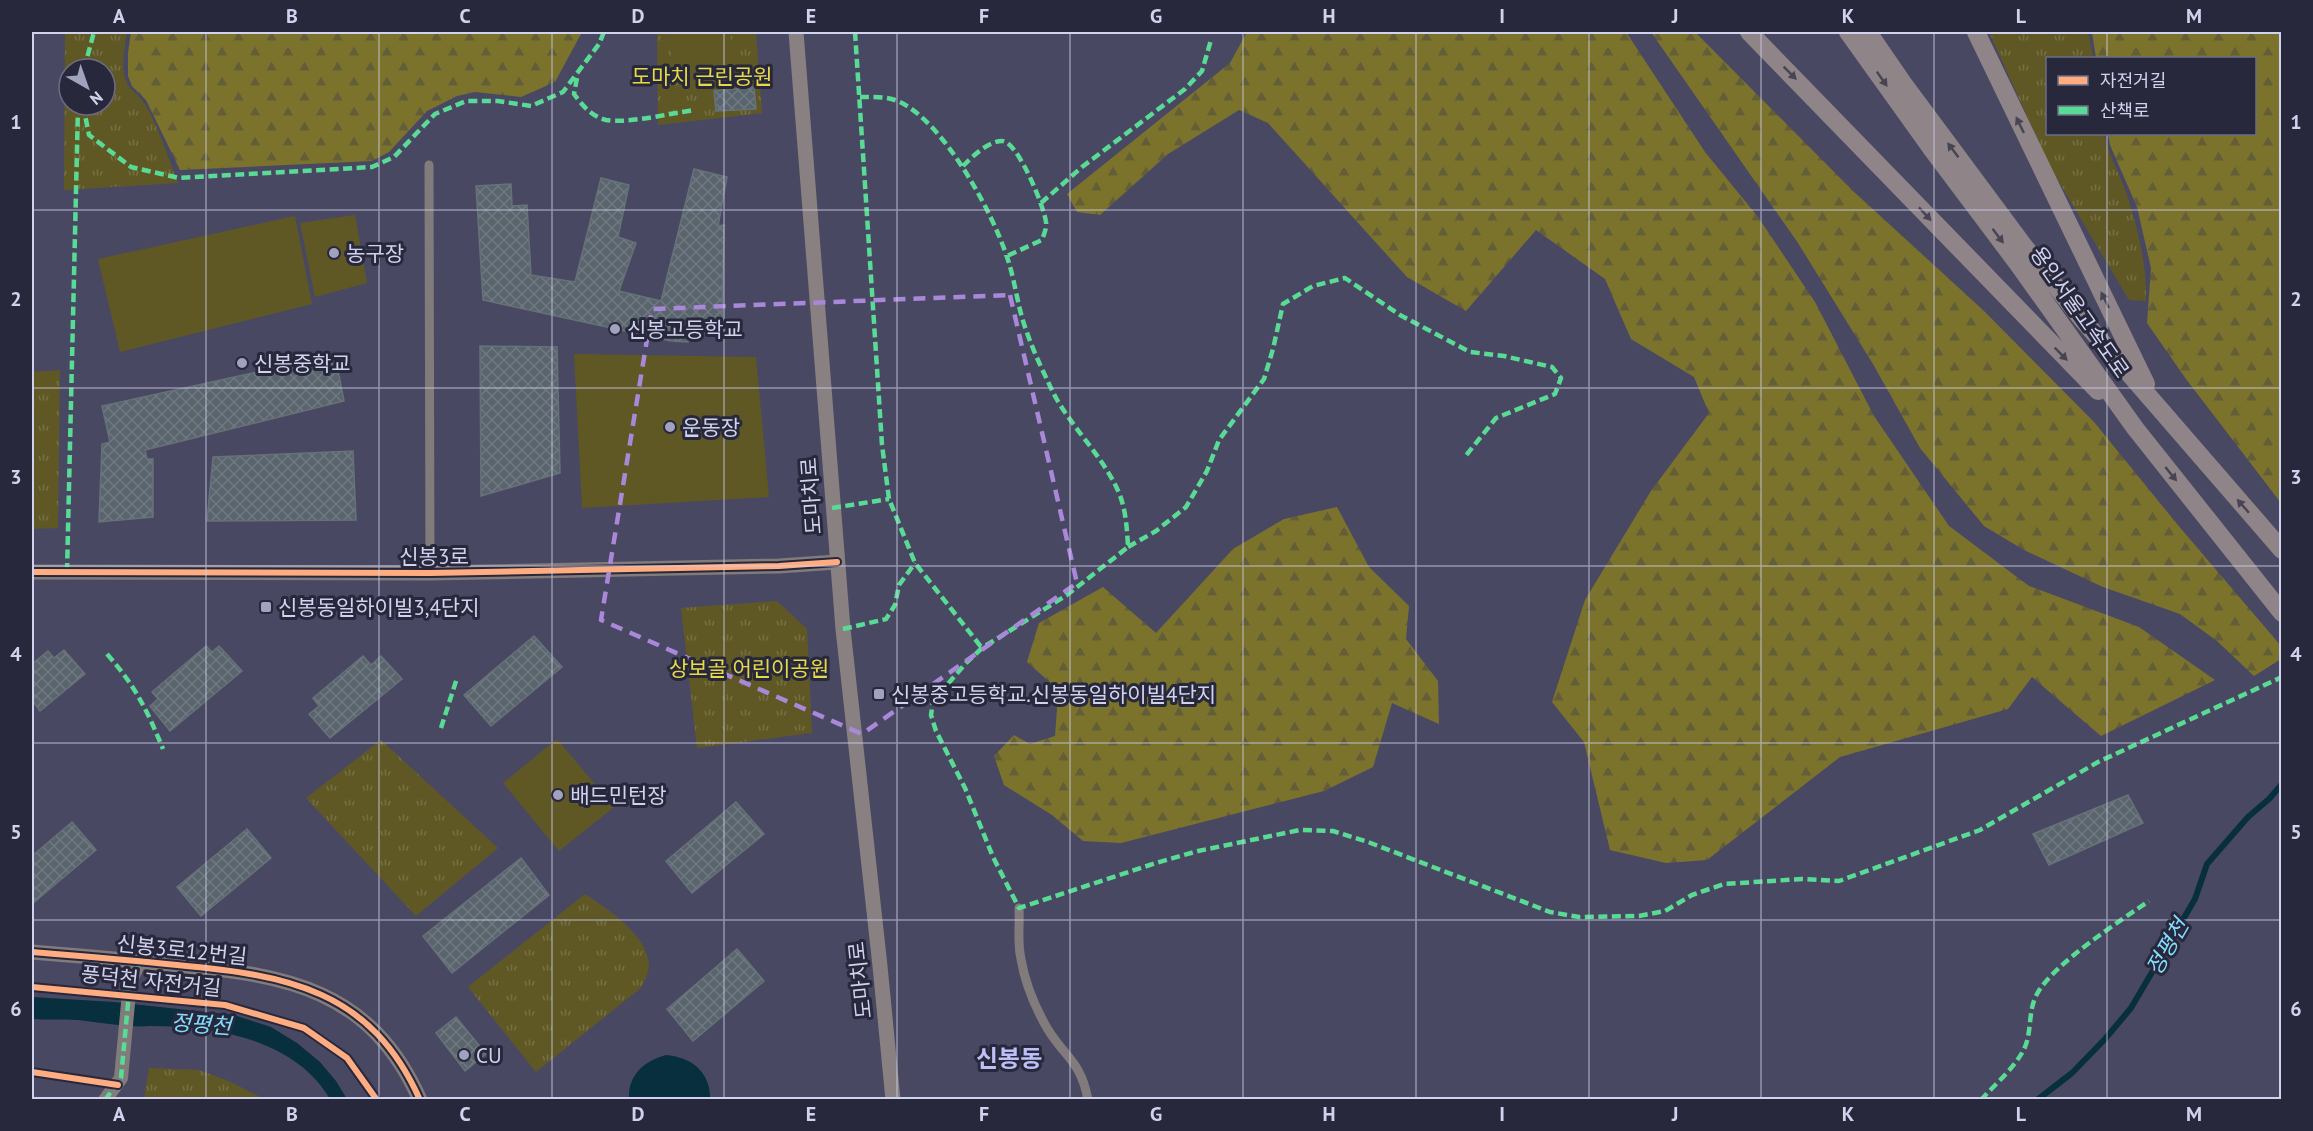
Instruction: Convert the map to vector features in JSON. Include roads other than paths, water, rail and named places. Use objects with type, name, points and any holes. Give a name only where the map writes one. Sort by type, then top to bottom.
[{"type":"highway","points":[[1749,32],[2135,428]]},
{"type":"highway","name":"용인서울고속도로","points":[[1848,32],[2135,428],[2282,613]]},
{"type":"highway","name":"용인서울고속도로","points":[[1868,32],[2024,246],[2081,318],[2282,550]]},
{"type":"highway","points":[[1976,32],[2159,410]]},
{"type":"main road","name":"도마치로","points":[[796,32],[849,696],[893,1100]]},
{"type":"street","name":"신봉3로","points":[[32,572],[430,573],[837,562]]},
{"type":"street","name":"신봉3로12번길","points":[[32,952],[241,971],[311,989],[368,1023],[408,1071],[420,1100]]},
{"type":"street","points":[[105,1100],[121,1078],[130,982],[140,962]]},
{"type":"lane","points":[[429,165],[430,573]]},
{"type":"lane","points":[[1019,908],[1020,957],[1030,993],[1048,1030],[1077,1066],[1084,1081],[1088,1100]]},
{"type":"water","name":"정평천","points":[[32,997],[114,1002],[234,1015],[271,1027],[297,1043],[320,1062],[347,1099],[330,1099],[315,1079],[296,1062],[251,1040],[201,1029],[32,1019]]},
{"type":"water","points":[[666,1055],[684,1059],[698,1068],[707,1081],[710,1099],[629,1099],[631,1083],[639,1070],[651,1061]]},
{"type":"waterway","name":"정평천","points":[[2037,1100],[2072,1073],[2131,1008],[2195,899],[2207,864],[2248,817],[2282,784]]},
{"type":"place","name":"농구장","points":[[334,253]]},
{"type":"place","name":"신봉고등학교","points":[[615,329]]},
{"type":"place","name":"신봉중학교","points":[[242,363]]},
{"type":"place","name":"운동장","points":[[670,427]]},
{"type":"place","name":"신봉동일하이빌3,4단지","points":[[266,607]]},
{"type":"place","name":"신봉중고등학교.신봉동일하이빌4단지","points":[[879,694]]},
{"type":"place","name":"배드민턴장","points":[[558,795]]},
{"type":"place","name":"CU","points":[[464,1055]]},
{"type":"district","name":"신봉동","points":[[1009,1058]]},
{"type":"park label","name":"도마치 근린공원","points":[[702,76]]},
{"type":"park label","name":"상보골 어린이공원","points":[[749,668]]}]
